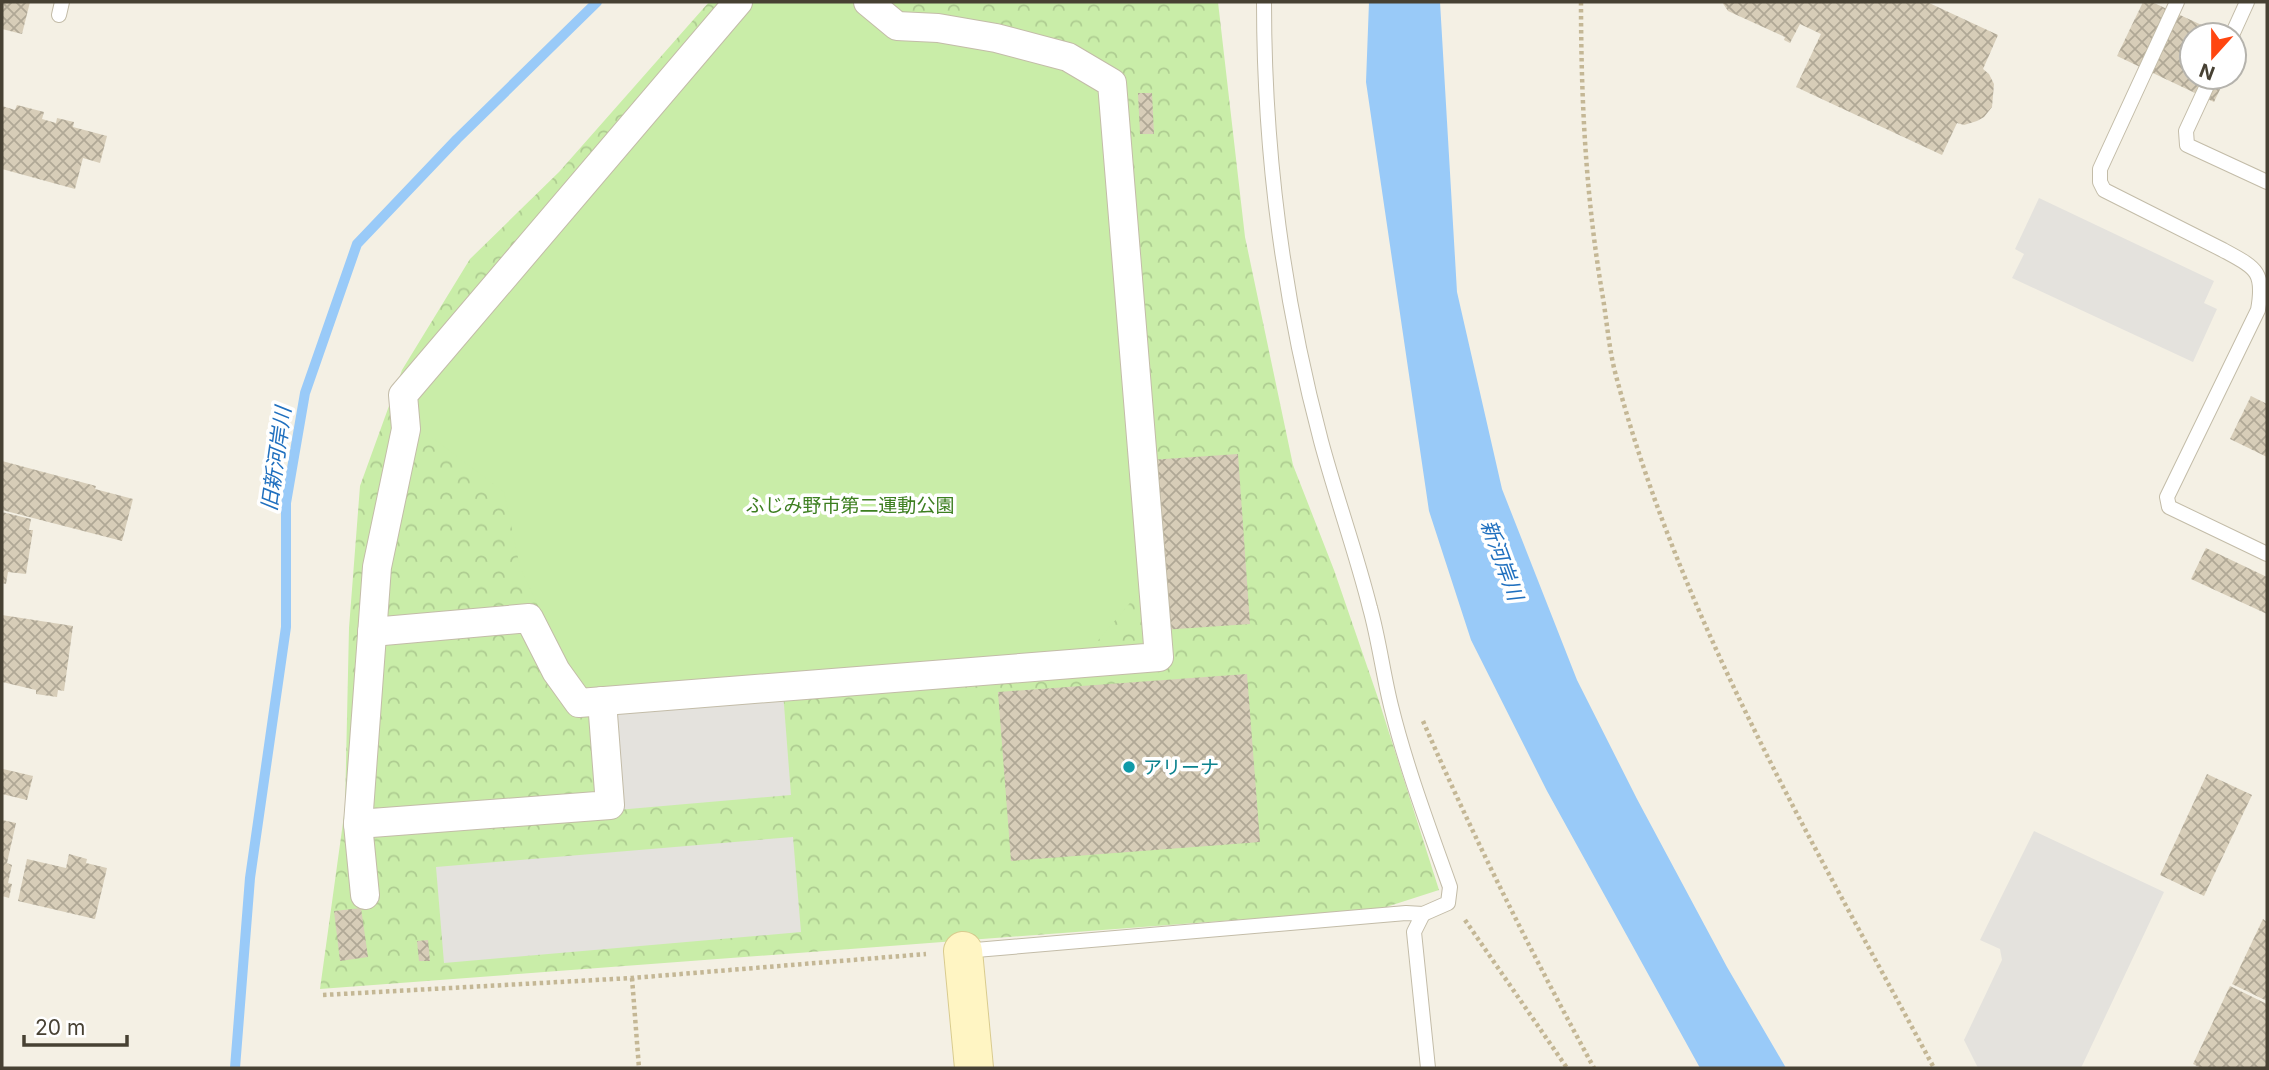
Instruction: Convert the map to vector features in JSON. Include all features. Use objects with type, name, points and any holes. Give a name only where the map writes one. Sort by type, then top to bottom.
[{"type":"street","points":[[365,895],[358,824],[372,632],[377,567],[406,429],[403,395],[738,2]]},
{"type":"street","points":[[372,632],[529,618],[556,671],[579,703],[1160,657],[1112,83],[1068,57],[996,38],[938,28],[897,26],[868,2]]},
{"type":"street","points":[[358,824],[610,805],[602,701]]},
{"type":"street","points":[[963,951],[974,1068]]},
{"type":"lane","points":[[963,951],[1406,913],[1423,914],[1448,903],[1450,887],[1392,708],[1370,607],[1321,439],[1301,357],[1274,196],[1264,48],[1264,2]]},
{"type":"lane","points":[[2177,2],[2100,169],[2100,182],[2104,190],[2232,255],[2258,273],[2262,289],[2258,310],[2167,497],[2169,507],[2267,554]]},
{"type":"lane","points":[[2239,21],[2248,2]]},
{"type":"lane","points":[[2205,91],[2186,131],[2187,145],[2267,182]]},
{"type":"lane","points":[[1423,914],[1415,932],[1428,1068]]},
{"type":"path","points":[[1580,2],[1581,90],[1594,244],[1614,369],[1646,478],[1717,650],[1773,770],[1934,1068]]},
{"type":"path","points":[[1420,715],[1456,798],[1528,946],[1594,1068]]},
{"type":"path","points":[[1449,896],[1567,1068]]},
{"type":"path","points":[[323,995],[632,978],[963,951]]},
{"type":"path","points":[[632,978],[639,1068]]},
{"type":"green space","name":"ふじみ野市第二運動公園","points":[[709,2],[1218,2],[1245,237],[1293,465],[1334,570],[1439,890],[1380,909],[320,989],[345,808],[349,628],[360,486],[402,370],[470,259],[559,172]]},
{"type":"green space","points":[[748,2],[850,2],[892,40],[944,38],[1037,57],[1098,89],[1140,591],[1090,650],[585,691],[560,653],[520,567],[504,492],[417,426],[414,397]]},
{"type":"shaded area","points":[[2039,198],[2214,281],[2204,303],[2217,309],[2193,362],[2012,278],[2024,254],[2015,249]]},
{"type":"shaded area","points":[[783,692],[791,795],[617,810],[608,706]]},
{"type":"shaded area","points":[[2034,831],[2164,892],[2081,1068],[1978,1068],[1964,1040],[2002,960],[2000,949],[1980,940]]},
{"type":"shaded area","points":[[793,837],[801,932],[444,963],[436,867]]},
{"type":"water","name":"新河岸川","points":[[1369,2],[1440,2],[1457,292],[1502,489],[1577,680],[1727,967],[1786,1068],[1700,1068],[1547,791],[1471,640],[1429,511],[1366,82]]},
{"type":"building","points":[[2,2],[30,2],[22,34],[2,29]]},
{"type":"building","points":[[1722,2],[1927,2],[1998,35],[1983,69],[1994,84],[1992,107],[1977,121],[1964,125],[1957,123],[1942,155],[1796,87],[1821,34],[1800,24],[1790,43],[1784,40],[1785,37],[1728,11]]},
{"type":"building","points":[[2143,2],[2152,2],[2193,21],[2178,21],[2178,85],[2117,56]]},
{"type":"building","points":[[2191,91],[2219,91],[2214,102]]},
{"type":"building","points":[[1138,93],[1152,93],[1154,134],[1140,134]]},
{"type":"building","points":[[17,105],[44,112],[42,119],[56,123],[57,118],[74,122],[73,127],[107,136],[100,163],[83,158],[75,189],[2,169],[2,106],[15,110]]},
{"type":"building","points":[[2251,396],[2267,404],[2267,457],[2230,439]]},
{"type":"building","points":[[1238,454],[1250,624],[1162,630],[1150,460]]},
{"type":"building","points":[[2,461],[96,486],[95,489],[133,499],[122,541],[2,510]]},
{"type":"building","points":[[2,512],[31,519],[29,530],[33,530],[26,574],[8,572],[6,584],[2,583]]},
{"type":"building","points":[[2206,548],[2267,577],[2267,614],[2191,579]]},
{"type":"building","points":[[2,615],[73,626],[64,691],[58,690],[57,697],[36,694],[36,690],[2,682]]},
{"type":"building","name":"アリーナ","points":[[1247,674],[1260,842],[1011,861],[998,692]]},
{"type":"building","points":[[3,769],[33,776],[27,800],[2,794]]},
{"type":"building","points":[[2207,774],[2252,795],[2204,896],[2160,875]]},
{"type":"building","points":[[2,820],[16,823],[7,863],[12,865],[8,883],[12,884],[9,898],[2,896]]},
{"type":"building","points":[[69,854],[87,859],[86,863],[107,868],[95,919],[18,901],[27,859],[66,868]]},
{"type":"building","points":[[361,908],[368,957],[340,961],[334,911]]},
{"type":"building","points":[[2263,919],[2267,922],[2267,1001],[2232,984]]},
{"type":"building","points":[[428,940],[430,961],[419,961],[417,941]]},
{"type":"building","points":[[2230,986],[2267,1004],[2267,1068],[2201,1068],[2193,1064]]},
{"type":"waterway","name":"旧新河岸川","points":[[235,1068],[250,878],[286,627],[286,503],[305,393],[357,244],[457,139],[597,2]]},
{"type":"place","name":"アリーナ","points":[[1129,767]]}]
